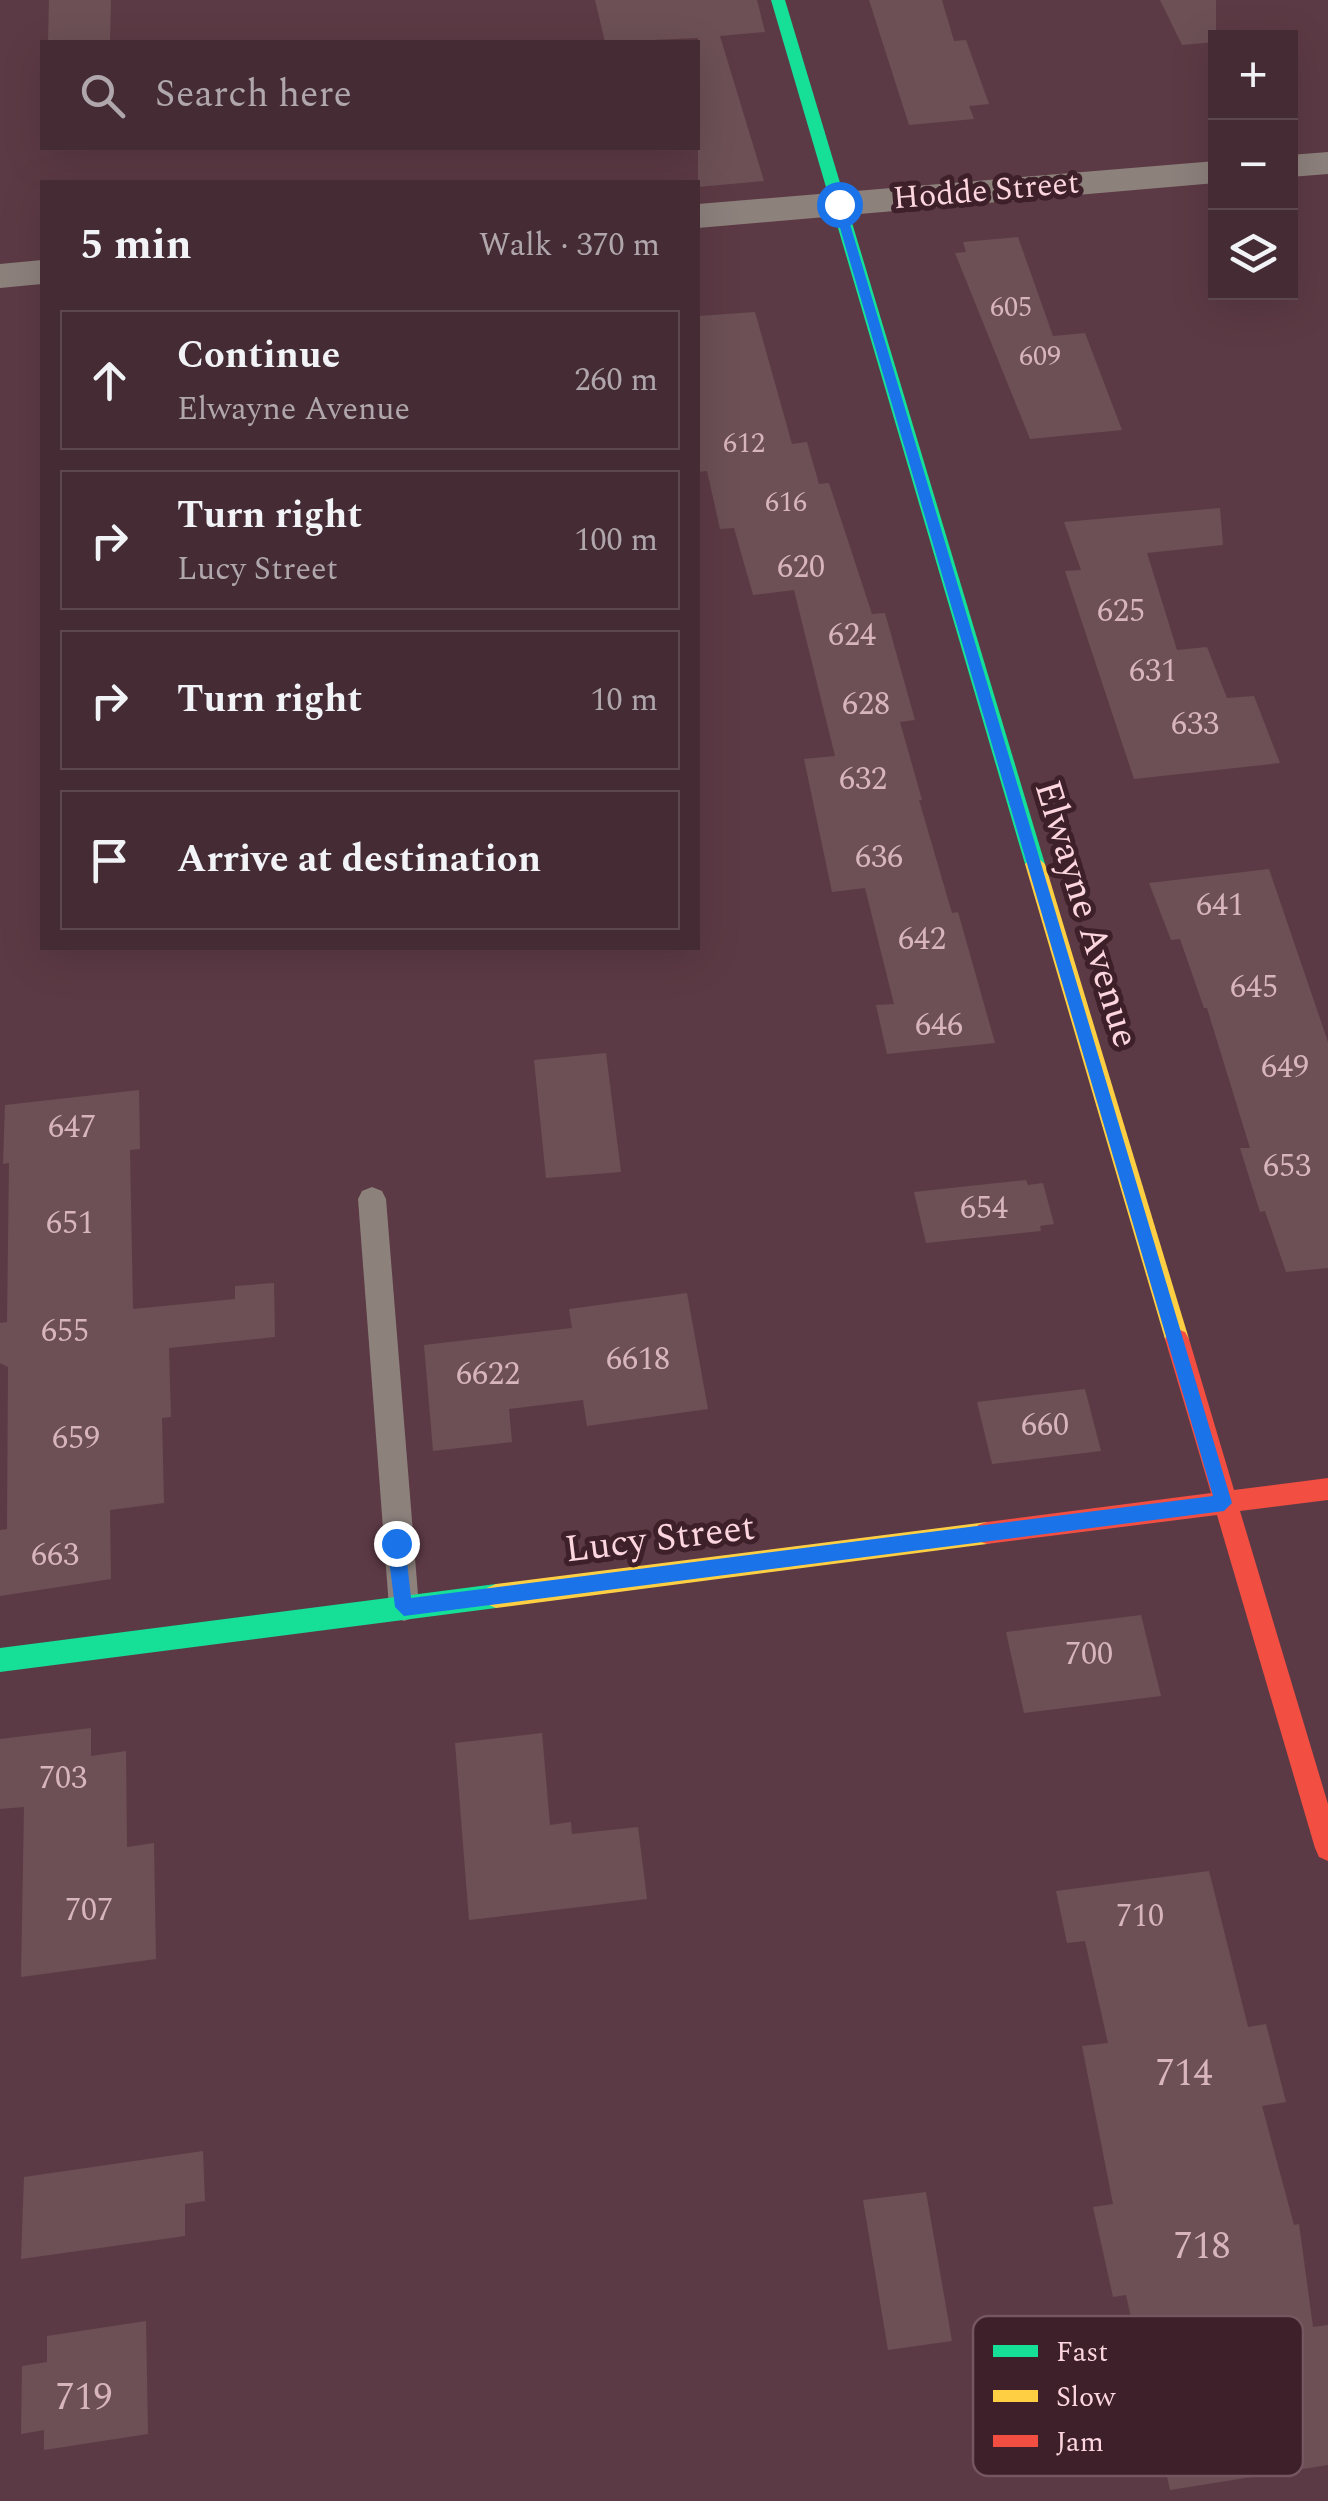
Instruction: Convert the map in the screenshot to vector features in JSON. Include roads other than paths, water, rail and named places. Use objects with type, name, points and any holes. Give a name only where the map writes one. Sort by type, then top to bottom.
[{"type":"street","name":"Elwayne Avenue","points":[[778,0],[1328,1848]]},
{"type":"street","points":[[1298,165],[1328,162]]},
{"type":"street","name":"Hodde Street","points":[[700,216],[1208,173]]},
{"type":"street","points":[[0,276],[40,272]]},
{"type":"street","name":"Lucy Street","points":[[0,1660],[1328,1489]]},
{"type":"lane","points":[[372,1199],[404,1607]]}]
